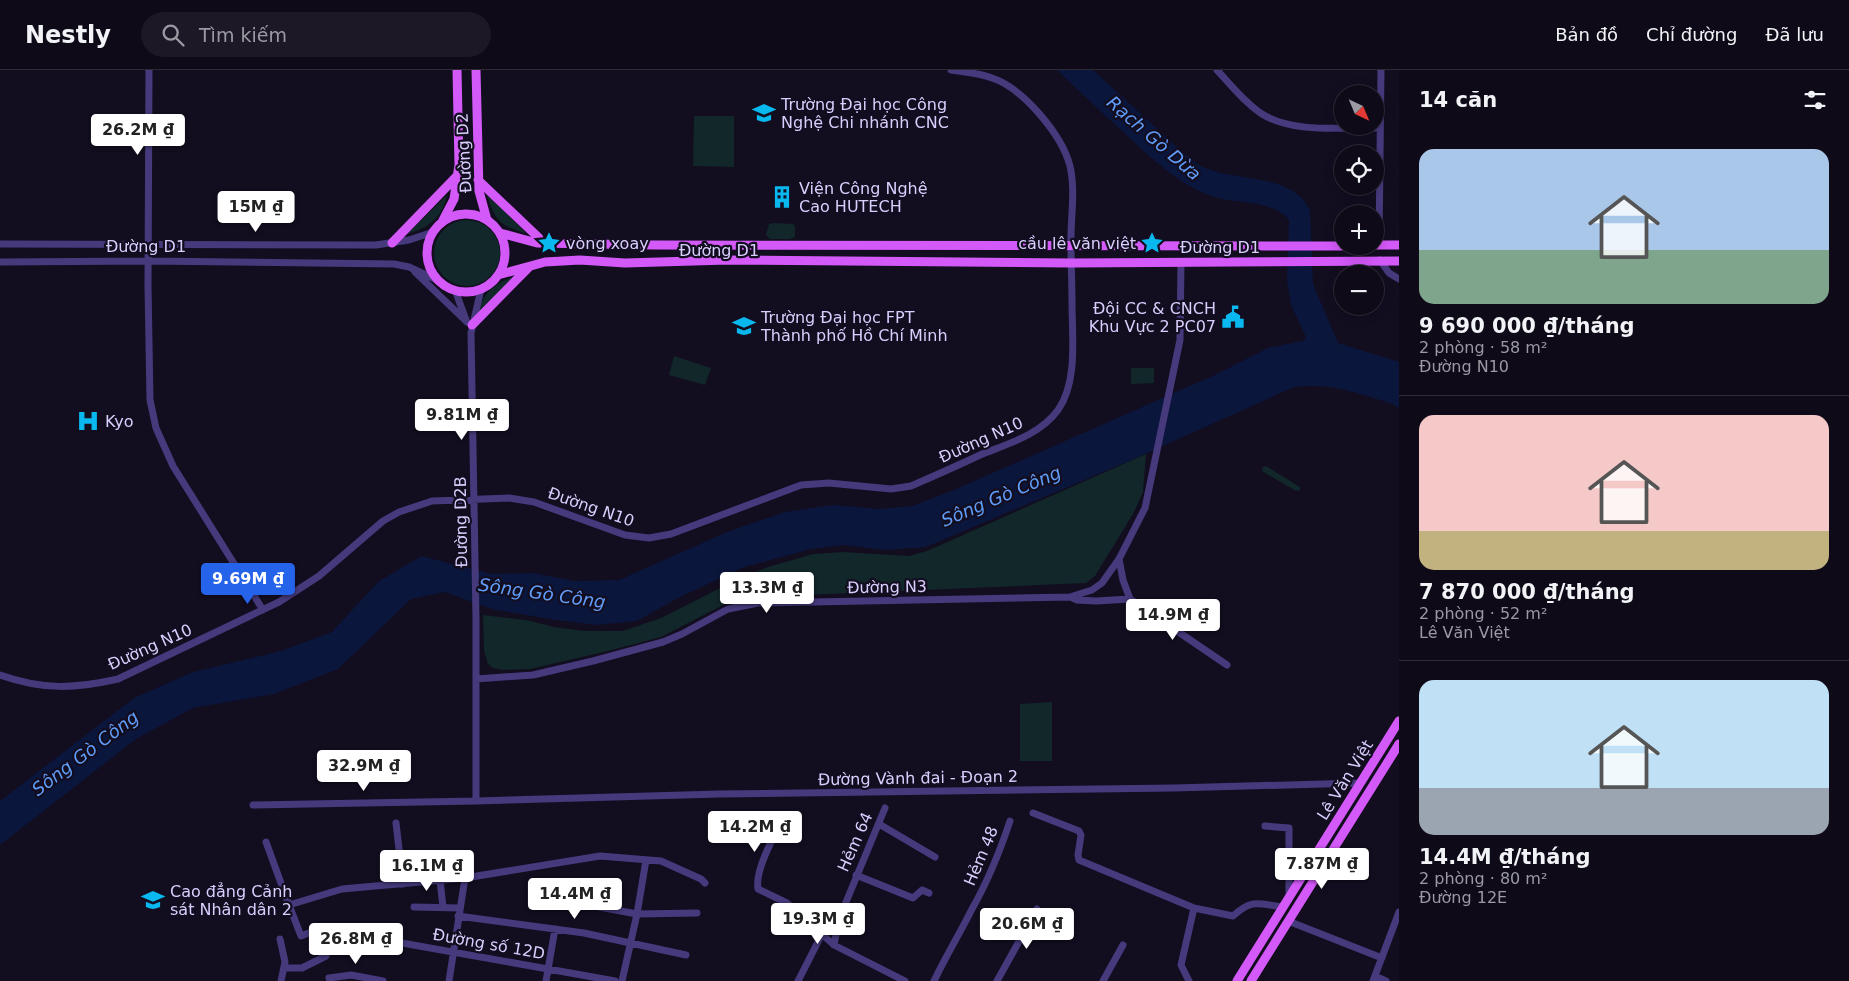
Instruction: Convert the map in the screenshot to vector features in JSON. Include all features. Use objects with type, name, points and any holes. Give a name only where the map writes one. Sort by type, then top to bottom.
[{"type":"main road","name":"Đường D2","points":[[452,70],[453,129],[458,137]]},
{"type":"main road","name":"Đường D2","points":[[442,222],[454,199],[460,165],[458,70]]},
{"type":"main road","name":"Đường D2","points":[[476,70],[478,180],[487,220]]},
{"type":"main road","name":"Đường D2","points":[[477,84],[482,70]]},
{"type":"main road","points":[[392,243],[458,175]]},
{"type":"main road","points":[[478,180],[544,239]]},
{"type":"main road","points":[[476,215],[487,220],[500,233],[504,243],[503,265],[498,275],[491,283],[473,291],[455,290],[439,281],[432,273],[428,263],[427,252],[433,232],[442,222],[452,216],[476,215]]},
{"type":"main road","name":"Đường D1","points":[[500,233],[537,243],[654,245],[1334,244]]},
{"type":"main road","name":"Đường D1","points":[[528,240],[646,240],[654,245]]},
{"type":"main road","points":[[1384,245],[1399,245]]},
{"type":"main road","points":[[843,246],[843,260]]},
{"type":"main road","name":"Đường D1","points":[[498,275],[546,262],[580,260],[625,263],[811,260],[1071,263],[1399,261]]},
{"type":"main road","points":[[470,327],[531,265]]},
{"type":"main road","name":"Lê Văn Việt","points":[[1237,981],[1399,721]]},
{"type":"main road","name":"Lê Văn Việt","points":[[1251,981],[1399,744]]},
{"type":"street","points":[[149,70],[148,261],[150,400],[156,428],[173,466],[263,610]]},
{"type":"street","name":"Đường N10","points":[[0,674],[22,682],[68,687],[93,685],[118,679],[279,602],[319,576],[383,521],[399,512],[432,501],[521,499],[624,535],[649,538],[671,534],[802,484],[829,483],[891,489],[911,486],[1030,434],[1049,421],[1058,410],[1066,398],[1072,372],[1070,245],[1072,180],[1070,168],[1061,144],[1053,131],[1007,85],[992,78],[951,70]]},
{"type":"street","points":[[1217,70],[1250,104],[1272,120],[1290,126],[1334,127]]},
{"type":"street","points":[[1381,70],[1381,85]]},
{"type":"street","points":[[1378,205],[1380,135]]},
{"type":"street","name":"Đường D1","points":[[0,244],[363,245],[409,240],[433,232]]},
{"type":"street","points":[[1380,260],[1389,273],[1399,279]]},
{"type":"street","name":"Đường D1","points":[[0,262],[376,263],[409,267],[439,281]]},
{"type":"street","name":"Đường N3","points":[[476,679],[533,675],[645,647],[682,634],[728,609],[758,603],[1070,597],[1092,590],[1102,583],[1119,559],[1145,508],[1180,340],[1181,262]]},
{"type":"street","points":[[409,267],[470,327]]},
{"type":"street","name":"Đường D2B","points":[[476,801],[476,619],[470,327],[481,289]]},
{"type":"street","name":"Đường D2B","points":[[455,290],[470,327]]},
{"type":"street","points":[[1119,559],[1123,580],[1130,599],[1227,665]]},
{"type":"street","name":"Đường N3","points":[[1070,597],[1077,600],[1096,601],[1130,599]]},
{"type":"street","name":"Đường Vành đai - Đoạn 2","points":[[253,805],[718,794],[1174,788],[1360,783]]},
{"type":"street","name":"Hẻm 64","points":[[834,945],[838,919],[885,808]]},
{"type":"street","points":[[1033,813],[1079,831],[1081,835],[1079,860],[1194,908],[1233,916],[1244,906],[1256,903],[1283,907]]},
{"type":"street","name":"Hẻm 48","points":[[934,981],[991,871],[1010,820]]},
{"type":"street","points":[[396,823],[403,884]]},
{"type":"street","points":[[781,824],[759,872],[758,889],[787,902],[834,945],[891,978],[906,981]]},
{"type":"street","points":[[879,824],[935,857]]},
{"type":"street","points":[[1265,826],[1289,828],[1289,897]]},
{"type":"street","points":[[266,842],[301,936],[314,931]]},
{"type":"street","points":[[290,906],[342,889],[465,878],[600,856],[661,861],[701,879],[705,883]]},
{"type":"street","points":[[622,981],[637,914],[646,860]]},
{"type":"street","points":[[856,875],[913,898],[922,890],[929,893]]},
{"type":"street","points":[[448,981],[465,878]]},
{"type":"street","points":[[440,880],[443,907]]},
{"type":"street","points":[[414,906],[443,907],[459,912],[631,942],[686,955]]},
{"type":"street","points":[[594,906],[637,914],[696,913]]},
{"type":"street","points":[[1189,981],[1182,965],[1194,908]]},
{"type":"street","points":[[997,981],[1036,911],[1059,928]]},
{"type":"street","points":[[1386,981],[1374,979],[1399,912]]},
{"type":"street","points":[[1288,922],[1382,958]]},
{"type":"street","points":[[546,981],[555,929]]},
{"type":"street","points":[[798,981],[822,934]]},
{"type":"street","name":"Đường số 12D","points":[[357,935],[615,981]]},
{"type":"street","points":[[280,939],[285,962],[281,981]]},
{"type":"street","points":[[1103,981],[1123,944]]},
{"type":"street","points":[[285,968],[302,968],[326,956]]},
{"type":"street","points":[[329,978],[350,975],[383,981]]},
{"type":"green space","points":[[694,116],[734,116],[734,167],[693,166]]},
{"type":"green space","points":[[486,193],[527,234],[503,224],[495,216]]},
{"type":"green space","points":[[447,195],[442,210],[433,221],[422,229],[407,234]]},
{"type":"green space","points":[[467,220],[479,223],[490,230],[497,241],[500,253],[497,265],[490,276],[479,283],[467,286],[455,283],[444,276],[437,265],[434,253],[437,241],[444,230],[455,223]]},
{"type":"green space","points":[[769,224],[793,224],[795,226],[795,237],[789,239],[770,239],[766,235]]},
{"type":"green space","points":[[517,276],[477,316],[482,301],[490,290],[496,285]]},
{"type":"green space","points":[[674,356],[711,368],[705,385],[669,375]]},
{"type":"green space","points":[[1131,368],[1154,368],[1154,383],[1131,384]]},
{"type":"green space","points":[[1146,454],[1143,492],[1133,514],[1095,576],[1086,583],[758,597],[725,604],[661,637],[608,651],[530,669],[503,670],[493,668],[488,664],[484,651],[483,615],[526,620],[554,627],[584,631],[623,631],[661,618],[740,578],[768,567],[813,554],[843,552],[909,556],[927,551]]},
{"type":"green space","points":[[1266,466],[1300,487],[1300,490],[1296,491],[1262,471],[1263,467]]},
{"type":"green space","points":[[1052,702],[1052,761],[1020,761],[1020,704]]},
{"type":"water","points":[[1057,70],[1093,70],[1200,166],[1220,173],[1278,184],[1293,191],[1303,199],[1310,210],[1313,284],[1338,343],[1399,362],[1399,408],[1393,404],[1344,390],[1321,386],[1294,387],[1127,462],[926,547],[885,550],[844,545],[811,549],[744,567],[678,598],[637,621],[597,625],[556,620],[492,609],[445,592],[411,599],[338,669],[274,694],[193,708],[136,739],[0,845],[0,801],[134,698],[193,672],[281,651],[332,632],[378,582],[421,556],[491,574],[533,573],[575,581],[619,580],[727,532],[785,512],[833,505],[879,509],[912,506],[954,490],[1217,374],[1268,348],[1303,341],[1306,337],[1291,305],[1287,280],[1289,220],[1272,208],[1227,200],[1206,194],[1171,174]]},
{"type":"place","name":"Trường Đại học Công Nghệ Chi nhánh CNC","points":[[764,113]]},
{"type":"place","name":"Viện Công Nghệ Cao HUTECH","points":[[782,197]]},
{"type":"place","name":"vòng xoay","points":[[549,243]]},
{"type":"place","name":"cầu lê văn việt","points":[[1152,243]]},
{"type":"place","name":"Đội CC & CNCH Khu Vực 2 PC07","points":[[1233,317]]},
{"type":"place","name":"Trường Đại học FPT Thành phố Hồ Chí Minh","points":[[744,326]]},
{"type":"place","name":"Kyo","points":[[88,421]]},
{"type":"place","name":"Cao đẳng Cảnh sát Nhân dân 2","points":[[153,900]]},
{"type":"water label","name":"Rạch Gò Dừa","points":[[1154,138]]},
{"type":"water label","name":"Sông Gò Công","points":[[1001,496]]},
{"type":"water label","name":"Sông Gò Công","points":[[542,593]]},
{"type":"water label","name":"Sông Gò Công","points":[[85,753]]}]
